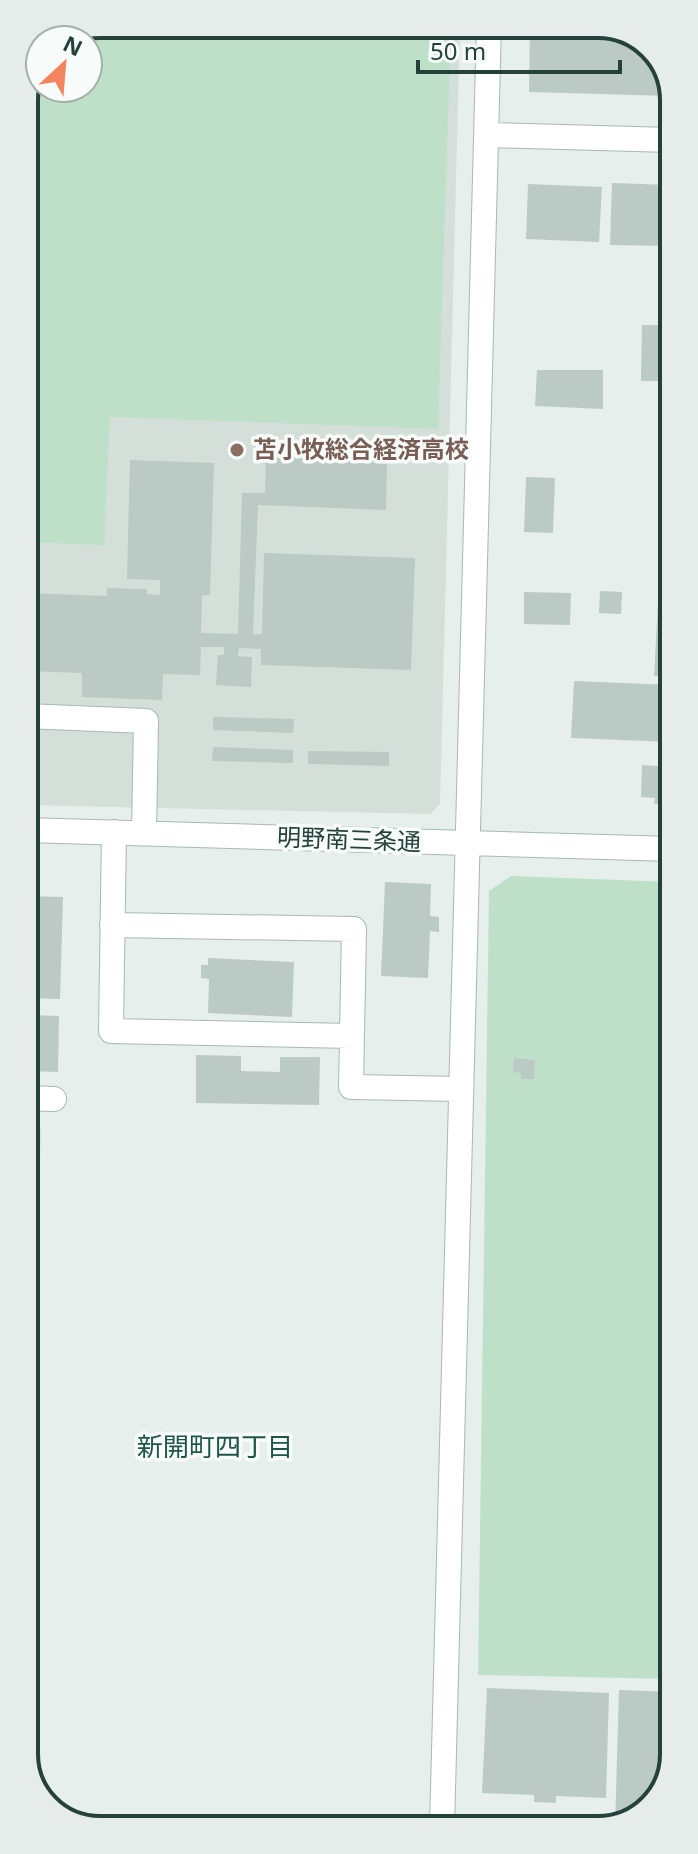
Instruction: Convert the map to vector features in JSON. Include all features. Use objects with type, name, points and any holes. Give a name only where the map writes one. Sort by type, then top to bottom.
[{"type":"street","points":[[442,1816],[489,38]]},
{"type":"street","points":[[487,135],[660,140]]},
{"type":"street","points":[[38,717],[146,721],[144,833]]},
{"type":"street","name":"明野南三条通","points":[[38,830],[660,849]]},
{"type":"street","points":[[114,832],[111,1031],[352,1036]]},
{"type":"street","points":[[112,925],[354,929],[351,1087],[461,1089]]},
{"type":"street","points":[[38,1098],[54,1099]]},
{"type":"shaded area","name":"苫小牧総合経済高校","points":[[104,38],[460,38],[440,804],[430,814],[38,805],[38,104],[104,104]]},
{"type":"shaded area","points":[[38,1129],[41,1129],[38,1218]]},
{"type":"green space","points":[[104,38],[451,38],[438,429],[110,417],[104,545],[38,542],[38,104],[104,104]]},
{"type":"green space","points":[[511,876],[660,882],[660,1679],[478,1675],[489,891]]},
{"type":"building","points":[[530,38],[602,38],[622,43],[639,53],[654,73],[659,96],[529,92]]},
{"type":"building","points":[[612,183],[660,185],[660,246],[610,245]]},
{"type":"building","points":[[528,184],[602,187],[599,242],[526,239]]},
{"type":"building","points":[[642,325],[660,325],[660,381],[641,381]]},
{"type":"building","points":[[537,370],[603,370],[603,409],[535,406]]},
{"type":"building","points":[[266,457],[387,461],[386,510],[258,505],[253,634],[262,634],[264,553],[415,558],[411,670],[261,665],[261,649],[239,648],[238,656],[252,657],[251,687],[216,685],[218,655],[224,655],[224,647],[201,647],[200,675],[163,674],[162,700],[82,697],[82,673],[38,671],[38,593],[107,596],[107,588],[147,589],[147,594],[160,595],[160,580],[127,579],[130,460],[214,463],[210,595],[202,595],[201,633],[238,634],[242,493],[265,493]]},
{"type":"building","points":[[526,477],[555,478],[553,533],[524,532]]},
{"type":"building","points":[[600,591],[622,592],[621,614],[599,613]]},
{"type":"building","points":[[524,592],[571,593],[570,625],[524,624]]},
{"type":"building","points":[[658,603],[660,603],[660,676],[654,676]]},
{"type":"building","points":[[574,681],[660,685],[660,742],[571,738]]},
{"type":"building","points":[[213,717],[294,719],[293,733],[213,730]]},
{"type":"building","points":[[213,747],[293,750],[293,763],[212,761]]},
{"type":"building","points":[[308,751],[389,752],[389,766],[308,764]]},
{"type":"building","points":[[642,765],[660,766],[660,804],[654,804],[655,798],[641,797]]},
{"type":"building","points":[[385,882],[431,884],[430,916],[439,917],[439,932],[430,931],[428,978],[381,976]]},
{"type":"building","points":[[38,896],[63,897],[60,999],[38,998]]},
{"type":"building","points":[[208,958],[294,962],[292,1017],[208,1013],[209,979],[201,978],[201,965],[208,965]]},
{"type":"building","points":[[38,1015],[59,1016],[58,1072],[38,1071]]},
{"type":"building","points":[[196,1055],[241,1056],[241,1071],[280,1072],[280,1057],[320,1057],[319,1105],[196,1103]]},
{"type":"building","points":[[514,1058],[535,1060],[534,1079],[521,1079],[521,1073],[513,1072]]},
{"type":"building","points":[[487,1688],[609,1693],[606,1798],[556,1796],[556,1803],[534,1802],[534,1795],[482,1793]]},
{"type":"building","points":[[619,1690],[660,1691],[657,1774],[639,1801],[615,1813]]},
{"type":"place","name":"苫小牧総合経済高校","points":[[237,450]]},
{"type":"district","name":"新開町四丁目","points":[[215,1447]]}]
